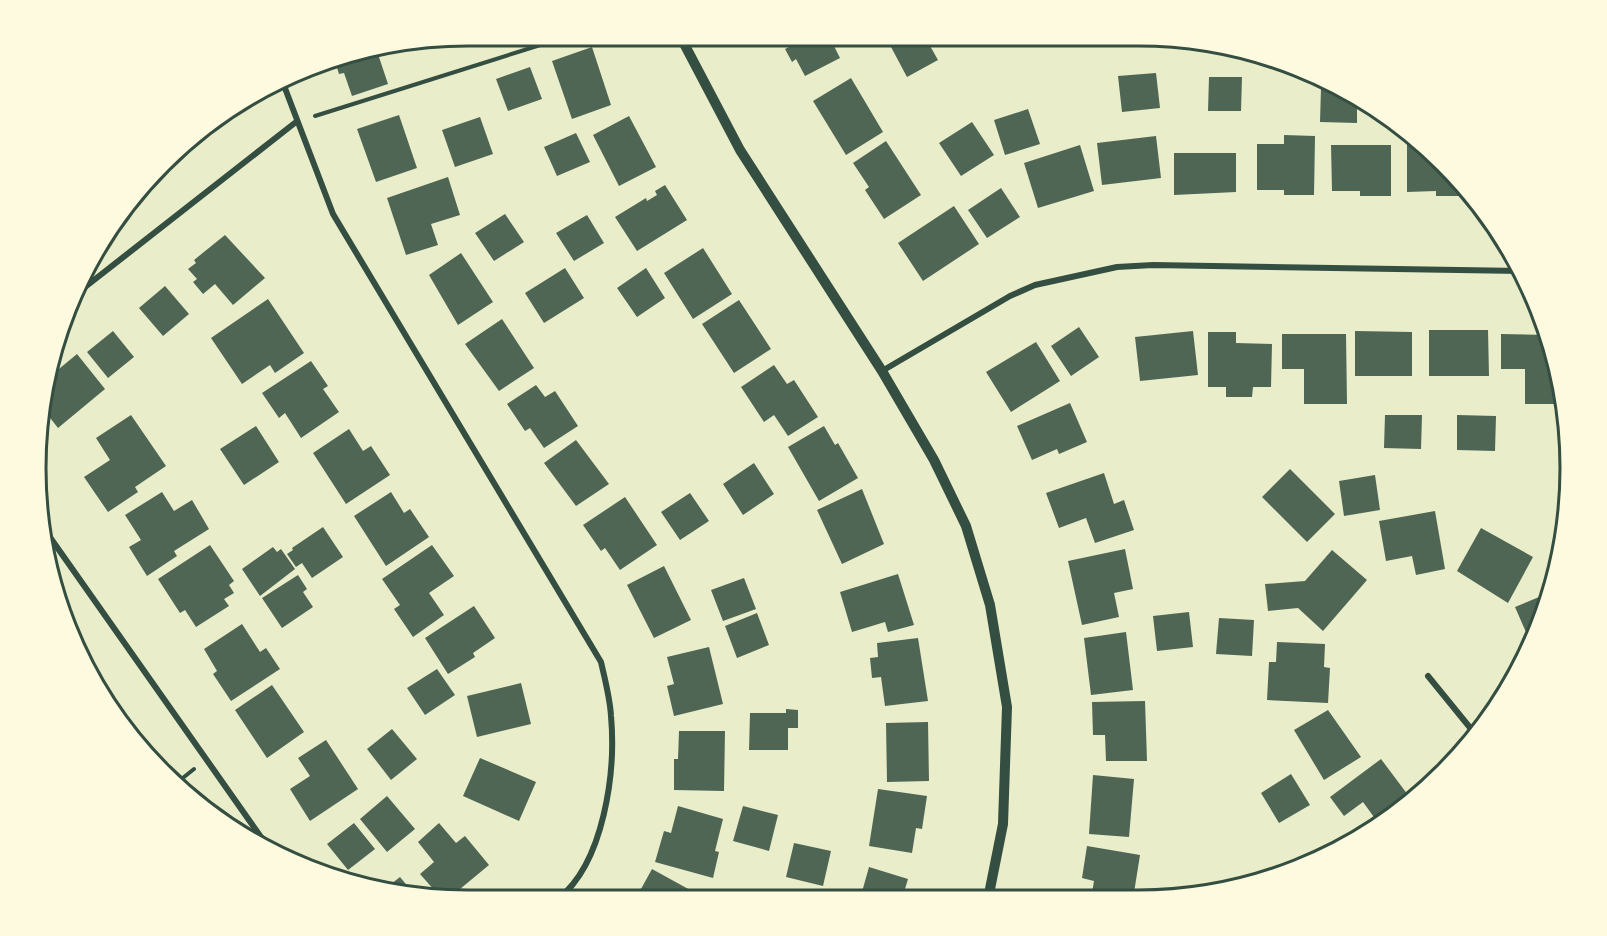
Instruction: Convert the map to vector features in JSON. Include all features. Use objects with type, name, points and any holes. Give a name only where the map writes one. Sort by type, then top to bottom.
[{"type":"street","points":[[685,46],[740,150],[882,371],[934,460],[966,526],[990,605],[1007,707],[1004,824],[990,890]]},
{"type":"street","points":[[285,89],[333,214],[602,662],[611,716],[611,760],[606,796],[597,841],[569,890]]},
{"type":"street","points":[[89,284],[296,122]]},
{"type":"street","points":[[882,371],[1010,296],[1035,285],[1116,267],[1153,265],[1511,271]]},
{"type":"street","points":[[54,542],[259,834]]},
{"type":"street","points":[[1428,676],[1470,728]]},
{"type":"path","points":[[296,122],[537,46]]},
{"type":"building","points":[[834,46],[840,58],[805,76],[796,59],[792,62],[785,49]]},
{"type":"building","points":[[930,46],[938,60],[907,77],[891,47]]},
{"type":"building","points":[[592,47],[611,105],[572,119],[552,61]]},
{"type":"building","points":[[379,57],[388,84],[352,96],[344,73],[339,74],[337,68]]},
{"type":"building","points":[[530,67],[542,99],[508,111],[496,79]]},
{"type":"building","points":[[1156,73],[1160,108],[1122,112],[1118,76]]},
{"type":"building","points":[[1209,77],[1242,77],[1241,111],[1208,111]]},
{"type":"building","points":[[851,78],[883,132],[846,155],[813,101]]},
{"type":"building","points":[[1321,88],[1357,108],[1357,123],[1320,122]]},
{"type":"building","points":[[1028,109],[1040,144],[1005,155],[994,120]]},
{"type":"building","points":[[399,115],[417,168],[376,182],[357,129]]},
{"type":"building","points":[[629,116],[656,167],[619,186],[593,135]]},
{"type":"building","points":[[480,117],[493,154],[455,167],[442,130]]},
{"type":"building","points":[[972,122],[994,155],[961,176],[939,143]]},
{"type":"building","points":[[576,133],[590,162],[557,176],[544,147]]},
{"type":"building","points":[[1284,135],[1315,136],[1314,195],[1284,195],[1284,190],[1257,190],[1257,144],[1284,144]]},
{"type":"building","points":[[1156,136],[1161,178],[1102,185],[1097,143]]},
{"type":"building","points":[[886,141],[921,195],[884,219],[865,190],[869,187],[853,163]]},
{"type":"building","points":[[1080,145],[1094,191],[1038,208],[1024,163]]},
{"type":"building","points":[[1331,145],[1391,145],[1391,196],[1360,196],[1360,191],[1332,191]]},
{"type":"building","points":[[1407,145],[1410,145],[1461,196],[1436,196],[1436,191],[1407,192]]},
{"type":"building","points":[[1174,153],[1236,153],[1236,192],[1174,195]]},
{"type":"building","points":[[448,177],[460,215],[431,224],[438,245],[406,255],[387,198]]},
{"type":"building","points":[[665,185],[687,220],[637,251],[615,217],[646,198],[647,201],[657,195],[655,191]]},
{"type":"building","points":[[1001,188],[1020,217],[987,238],[968,210]]},
{"type":"building","points":[[954,206],[979,244],[923,281],[898,243]]},
{"type":"building","points":[[505,214],[524,242],[494,261],[475,233]]},
{"type":"building","points":[[587,215],[604,243],[574,261],[556,233]]},
{"type":"building","points":[[225,235],[265,278],[233,305],[215,284],[203,294],[193,282],[197,279],[188,269],[196,263],[194,260]]},
{"type":"building","points":[[703,248],[732,294],[693,319],[664,273]]},
{"type":"building","points":[[461,253],[493,302],[458,325],[429,275]]},
{"type":"building","points":[[565,268],[584,298],[544,323],[525,293]]},
{"type":"building","points":[[646,268],[665,298],[637,317],[617,288]]},
{"type":"building","points":[[165,286],[189,314],[163,336],[139,308]]},
{"type":"building","points":[[268,299],[304,353],[275,373],[270,365],[242,384],[211,338]]},
{"type":"building","points":[[739,300],[771,349],[734,373],[702,324]]},
{"type":"building","points":[[502,319],[534,368],[499,391],[465,344]]},
{"type":"building","points":[[1079,327],[1099,357],[1071,376],[1051,346]]},
{"type":"building","points":[[1429,330],[1488,330],[1489,376],[1429,376]]},
{"type":"building","points":[[113,331],[134,357],[108,378],[87,352]]},
{"type":"building","points":[[1193,331],[1198,375],[1140,381],[1135,337]]},
{"type":"building","points":[[1355,331],[1412,332],[1412,376],[1355,376]]},
{"type":"building","points":[[1208,332],[1236,332],[1236,343],[1272,344],[1271,387],[1253,387],[1252,397],[1226,397],[1226,387],[1208,387]]},
{"type":"building","points":[[1282,334],[1346,334],[1347,404],[1304,404],[1304,369],[1282,369]]},
{"type":"building","points":[[1501,334],[1539,335],[1555,404],[1525,404],[1525,369],[1501,369]]},
{"type":"building","points":[[1036,342],[1060,381],[1011,412],[986,372]]},
{"type":"building","points":[[77,354],[105,389],[58,428],[50,417],[59,369]]},
{"type":"building","points":[[311,361],[328,386],[323,389],[339,412],[301,438],[285,413],[279,418],[262,393]]},
{"type":"building","points":[[774,365],[787,384],[794,380],[818,417],[788,436],[774,415],[764,422],[741,387]]},
{"type":"building","points":[[536,385],[545,397],[555,391],[578,426],[544,448],[530,428],[525,431],[507,404]]},
{"type":"building","points":[[1070,403],[1087,442],[1059,454],[1057,449],[1032,460],[1017,426]]},
{"type":"building","points":[[131,415],[166,466],[135,487],[138,492],[108,512],[84,477],[110,460],[96,438]]},
{"type":"building","points":[[1385,415],[1422,415],[1421,449],[1384,448]]},
{"type":"building","points":[[1457,415],[1496,416],[1495,451],[1457,450]]},
{"type":"building","points":[[256,426],[279,462],[244,485],[220,449]]},
{"type":"building","points":[[824,426],[835,445],[838,443],[858,478],[819,501],[788,447]]},
{"type":"building","points":[[349,429],[363,451],[371,446],[390,475],[346,504],[313,453]]},
{"type":"building","points":[[576,440],[609,484],[576,506],[544,463]]},
{"type":"building","points":[[754,463],[774,494],[743,515],[723,484]]},
{"type":"building","points":[[1290,469],[1335,514],[1307,542],[1262,497]]},
{"type":"building","points":[[1104,473],[1114,504],[1124,500],[1134,530],[1095,543],[1086,518],[1059,528],[1046,493]]},
{"type":"building","points":[[1375,475],[1380,510],[1344,516],[1339,481]]},
{"type":"building","points":[[862,489],[884,544],[842,564],[817,510]]},
{"type":"building","points":[[162,492],[174,511],[192,500],[209,529],[174,551],[177,556],[147,576],[129,547],[141,540],[125,515]]},
{"type":"building","points":[[391,492],[404,513],[410,509],[429,537],[386,566],[354,516]]},
{"type":"building","points":[[690,493],[709,521],[680,540],[661,512]]},
{"type":"building","points":[[625,497],[657,545],[620,570],[605,548],[601,551],[583,525]]},
{"type":"building","points":[[1435,511],[1445,569],[1416,575],[1412,556],[1386,561],[1379,521]]},
{"type":"building","points":[[323,527],[343,557],[312,578],[302,563],[296,567],[287,554],[293,550],[292,548]]},
{"type":"building","points":[[1481,528],[1533,557],[1508,603],[1457,571]]},
{"type":"building","points":[[210,545],[234,581],[229,585],[234,593],[224,599],[229,606],[196,627],[185,610],[180,613],[158,579]]},
{"type":"building","points":[[432,545],[454,576],[429,593],[444,615],[413,637],[394,609],[400,605],[382,579]]},
{"type":"building","points":[[273,547],[277,552],[281,549],[295,569],[260,596],[242,569]]},
{"type":"building","points":[[1125,549],[1133,589],[1114,593],[1119,617],[1082,625],[1068,561]]},
{"type":"building","points":[[1332,550],[1367,580],[1323,631],[1298,608],[1268,611],[1265,584],[1305,581]]},
{"type":"building","points":[[664,566],[691,620],[654,638],[627,585]]},
{"type":"building","points":[[898,574],[914,625],[888,632],[885,622],[852,632],[840,592]]},
{"type":"building","points":[[298,575],[307,589],[303,592],[313,607],[282,628],[262,598]]},
{"type":"building","points":[[744,578],[756,609],[723,621],[711,590]]},
{"type":"building","points":[[1540,597],[1526,633],[1515,607]]},
{"type":"building","points":[[474,606],[495,638],[473,653],[475,657],[448,674],[425,638]]},
{"type":"building","points":[[1189,612],[1193,647],[1157,651],[1153,616]]},
{"type":"building","points":[[757,613],[769,645],[737,658],[725,626]]},
{"type":"building","points":[[1219,618],[1254,620],[1252,656],[1216,654]]},
{"type":"building","points":[[242,624],[260,652],[266,648],[280,669],[231,701],[213,674],[217,671],[204,649]]},
{"type":"building","points":[[1126,632],[1133,690],[1091,695],[1084,638]]},
{"type":"building","points":[[918,638],[928,701],[885,706],[881,677],[872,678],[870,658],[878,657],[877,643]]},
{"type":"building","points":[[1277,642],[1325,644],[1324,667],[1330,668],[1328,703],[1267,700],[1269,662],[1276,662]]},
{"type":"building","points":[[709,647],[723,704],[674,716],[667,686],[674,684],[667,657]]},
{"type":"building","points":[[437,669],[455,695],[425,715],[407,688]]},
{"type":"building","points":[[521,683],[531,724],[477,737],[467,696]]},
{"type":"building","points":[[272,685],[304,732],[267,758],[235,710]]},
{"type":"building","points":[[1145,701],[1147,761],[1106,761],[1105,735],[1093,735],[1092,702]]},
{"type":"building","points":[[786,709],[798,710],[798,728],[788,728],[788,750],[749,750],[750,713],[786,713]]},
{"type":"building","points":[[1328,710],[1361,757],[1324,780],[1294,730]]},
{"type":"building","points":[[928,722],[929,781],[887,782],[886,723]]},
{"type":"building","points":[[392,729],[417,759],[391,780],[367,749]]},
{"type":"building","points":[[679,731],[725,731],[724,791],[674,790],[674,759],[678,759]]},
{"type":"building","points":[[326,740],[358,789],[310,821],[290,789],[310,776],[298,758]]},
{"type":"building","points":[[480,758],[536,782],[519,821],[463,796]]},
{"type":"building","points":[[1381,759],[1407,793],[1374,817],[1363,802],[1344,816],[1330,797]]},
{"type":"building","points":[[1291,774],[1310,805],[1279,823],[1261,793]]},
{"type":"building","points":[[1093,775],[1134,779],[1129,837],[1089,834]]},
{"type":"building","points":[[878,789],[927,796],[922,829],[916,828],[912,853],[869,846]]},
{"type":"building","points":[[387,796],[415,829],[387,852],[360,819]]},
{"type":"building","points":[[678,806],[723,819],[715,851],[719,852],[713,878],[655,862],[664,831],[671,833]]},
{"type":"building","points":[[743,806],[778,815],[769,851],[733,841]]},
{"type":"building","points":[[354,823],[375,849],[348,870],[327,844]]},
{"type":"building","points":[[439,823],[456,843],[465,836],[489,865],[459,890],[432,888],[420,874],[434,862],[418,842]]},
{"type":"building","points":[[794,843],[831,851],[823,886],[786,877]]},
{"type":"building","points":[[1087,846],[1140,855],[1134,890],[1092,890],[1094,881],[1082,878]]},
{"type":"building","points":[[869,867],[908,879],[905,890],[863,890]]},
{"type":"building","points":[[652,869],[690,890],[640,890]]},
{"type":"building","points":[[400,877],[406,885],[393,882]]}]
